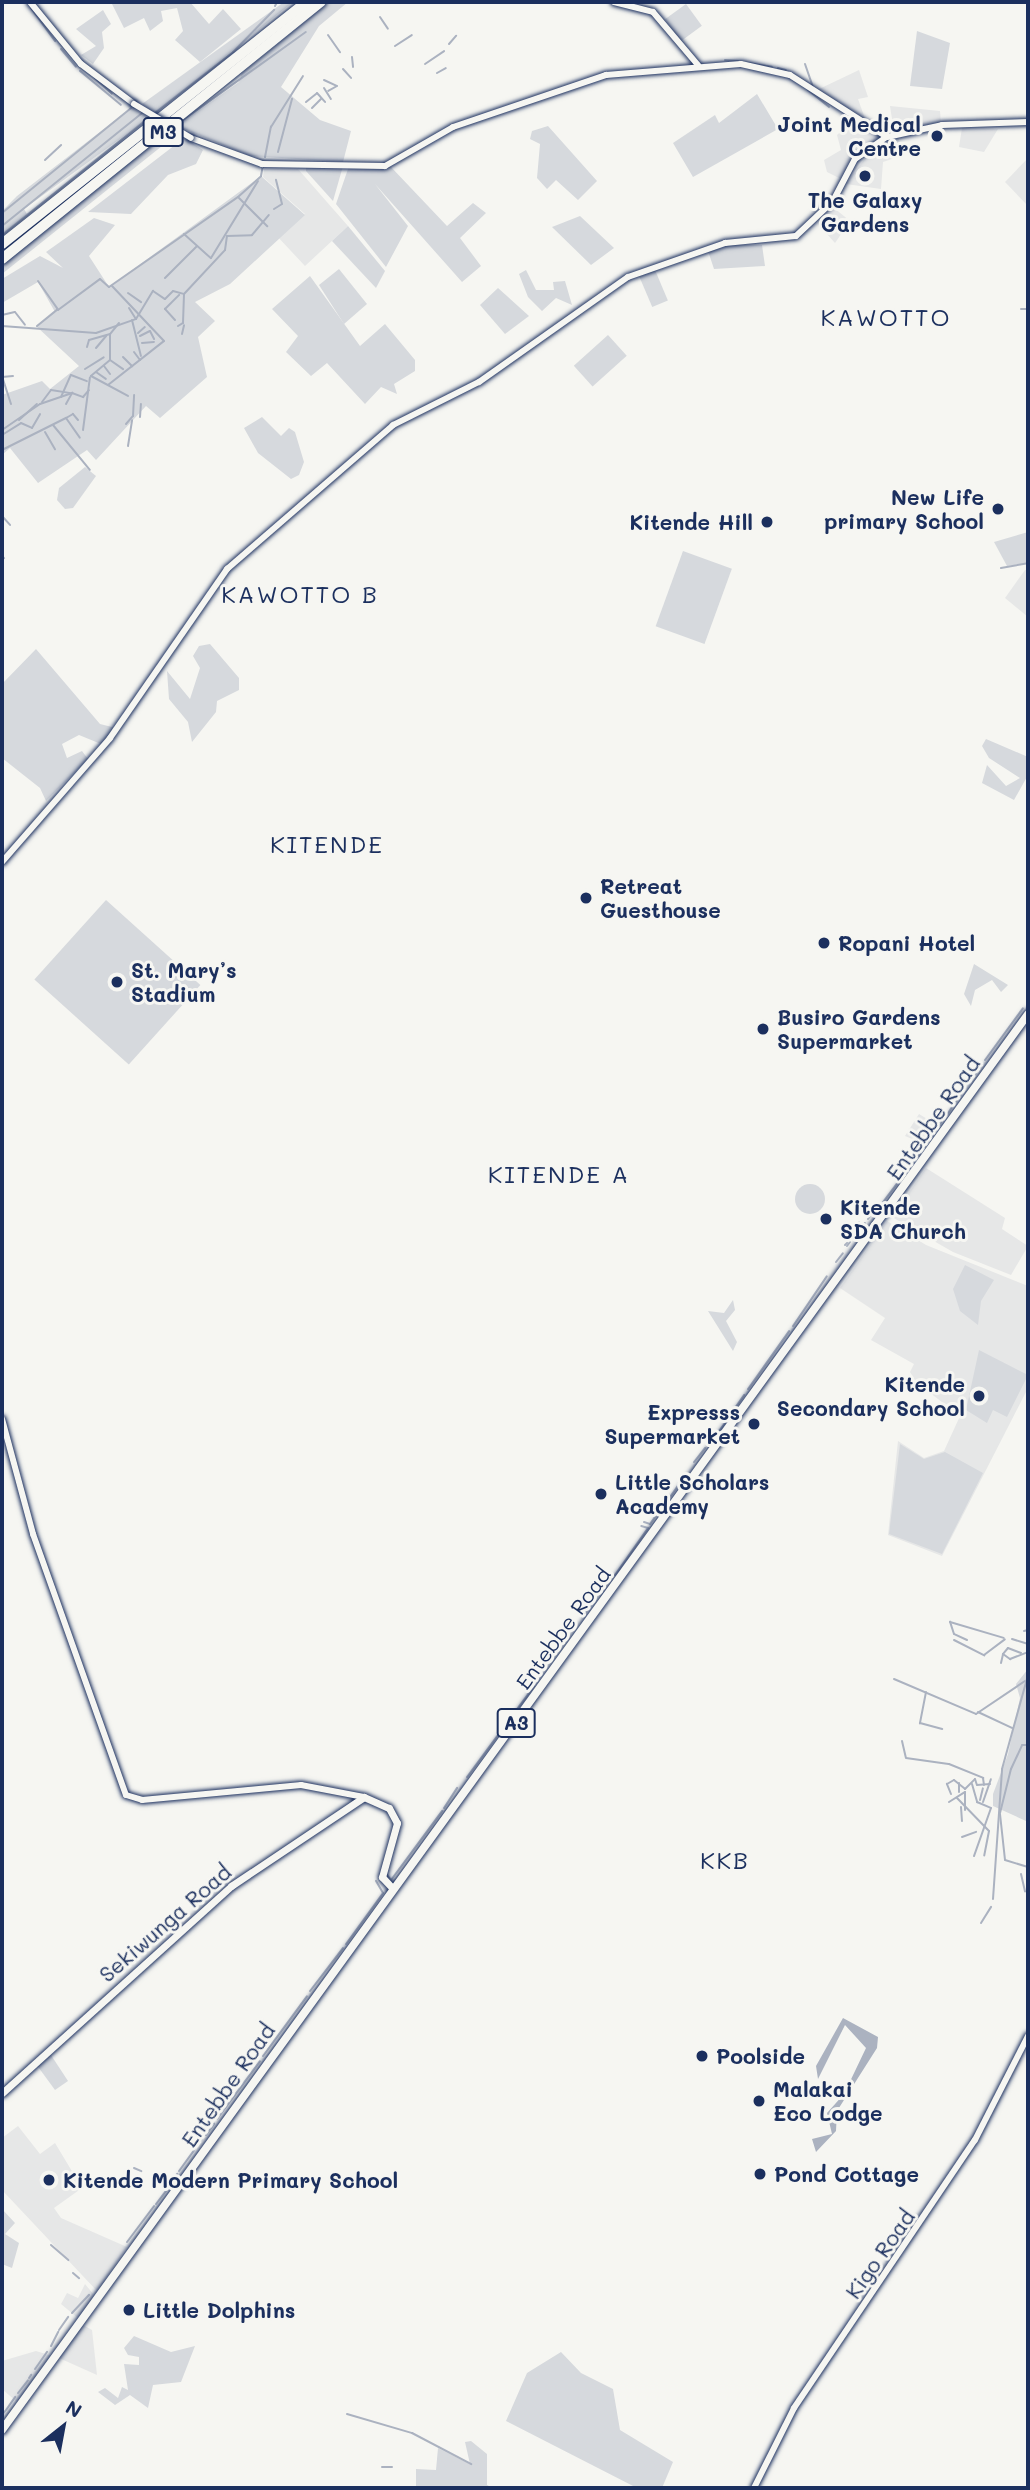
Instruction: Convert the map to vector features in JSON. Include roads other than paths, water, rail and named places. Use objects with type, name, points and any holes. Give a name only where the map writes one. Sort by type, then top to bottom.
[{"type":"highway","name":"M3","points":[[2,244],[306,2]]},
{"type":"highway","name":"M3","points":[[2,259],[321,2]]},
{"type":"main road","name":"Entebbe Road","points":[[2,2430],[1028,1014]]},
{"type":"main road","points":[[364,1797],[384,1804],[397,1823],[382,1877],[393,1889]]},
{"type":"main road","name":"Sekiwunga Road","points":[[2,2092],[231,1886],[364,1797]]},
{"type":"street","points":[[30,2],[81,64],[134,104],[191,138],[262,164],[385,166],[453,128],[606,75],[698,65],[741,64],[790,75],[887,137]]},
{"type":"street","points":[[614,2],[653,12],[698,65]]},
{"type":"street","points":[[2,862],[110,738],[227,569],[393,425],[479,382],[638,272],[725,243],[796,236],[833,201],[855,159],[887,137],[942,125],[1028,122]]},
{"type":"street","points":[[2,1419],[33,1534],[126,1795],[142,1800],[301,1784],[364,1797]]},
{"type":"street","name":"Kigo Road","points":[[754,2488],[794,2407],[970,2149],[1028,2036]]},
{"type":"waterway","points":[[275,6],[277,2]]},
{"type":"waterway","points":[[383,2],[389,2]]},
{"type":"waterway","points":[[431,2],[441,2]]},
{"type":"waterway","points":[[31,8],[55,41]]},
{"type":"waterway","points":[[156,112],[233,52],[274,10]]},
{"type":"waterway","points":[[380,17],[388,29]]},
{"type":"waterway","points":[[175,126],[306,32]]},
{"type":"waterway","points":[[328,35],[340,52]]},
{"type":"waterway","points":[[395,46],[412,35]]},
{"type":"waterway","points":[[449,44],[456,36]]},
{"type":"waterway","points":[[61,49],[76,67]]},
{"type":"waterway","points":[[425,64],[444,51]]},
{"type":"waterway","points":[[352,57],[353,67]]},
{"type":"waterway","points":[[725,60],[738,61]]},
{"type":"waterway","points":[[748,63],[772,67]]},
{"type":"waterway","points":[[805,64],[813,87]]},
{"type":"waterway","points":[[437,73],[446,68]]},
{"type":"waterway","points":[[778,68],[786,70]]},
{"type":"waterway","points":[[343,69],[351,78]]},
{"type":"waterway","points":[[80,71],[121,105]]},
{"type":"waterway","points":[[265,157],[271,127],[303,76]]},
{"type":"waterway","points":[[95,78],[112,94]]},
{"type":"waterway","points":[[324,80],[337,86],[328,91]]},
{"type":"waterway","points":[[324,88],[331,99]]},
{"type":"waterway","points":[[808,90],[829,107]]},
{"type":"waterway","points":[[306,102],[317,93],[325,102]]},
{"type":"waterway","points":[[278,152],[292,99]]},
{"type":"waterway","points":[[312,108],[321,99]]},
{"type":"waterway","points":[[2,213],[131,108]]},
{"type":"waterway","points":[[2,226],[142,113]]},
{"type":"waterway","points":[[2,235],[151,116]]},
{"type":"waterway","points":[[45,160],[61,145]]},
{"type":"waterway","points":[[38,281],[58,310],[100,279],[109,287],[238,197],[261,176],[263,165]]},
{"type":"waterway","points":[[274,209],[282,204],[276,180]]},
{"type":"waterway","points":[[211,258],[258,181]]},
{"type":"waterway","points":[[239,198],[267,226]]},
{"type":"waterway","points":[[2,326],[96,333],[136,319],[153,291],[165,299],[173,291],[184,294],[225,250],[227,236],[252,235],[269,215]]},
{"type":"waterway","points":[[184,234],[211,258]]},
{"type":"waterway","points":[[165,278],[197,246]]},
{"type":"waterway","points":[[2,277],[2,294]]},
{"type":"waterway","points":[[108,385],[164,341],[112,286]]},
{"type":"waterway","points":[[128,293],[141,302]]},
{"type":"waterway","points":[[178,326],[183,323],[184,294]]},
{"type":"waterway","points":[[175,320],[165,309],[179,295]]},
{"type":"waterway","points":[[129,308],[136,319]]},
{"type":"waterway","points":[[1021,309],[1028,309]]},
{"type":"waterway","points":[[37,326],[57,310]]},
{"type":"waterway","points":[[2,315],[15,312],[25,325]]},
{"type":"waterway","points":[[132,320],[141,356]]},
{"type":"waterway","points":[[119,323],[110,334],[110,360],[91,376],[128,396]]},
{"type":"waterway","points":[[182,334],[184,325]]},
{"type":"waterway","points":[[138,333],[145,327]]},
{"type":"waterway","points":[[140,336],[150,331],[154,339]]},
{"type":"waterway","points":[[87,347],[89,340],[110,334]]},
{"type":"waterway","points":[[96,348],[106,336]]},
{"type":"waterway","points":[[142,343],[154,342]]},
{"type":"waterway","points":[[134,352],[140,360]]},
{"type":"waterway","points":[[85,369],[104,357]]},
{"type":"waterway","points":[[123,357],[132,366]]},
{"type":"waterway","points":[[110,360],[123,369]]},
{"type":"waterway","points":[[104,366],[110,374]]},
{"type":"waterway","points":[[96,372],[106,379]]},
{"type":"waterway","points":[[61,397],[71,375],[87,381]]},
{"type":"waterway","points":[[11,404],[2,377],[13,376]]},
{"type":"waterway","points":[[83,430],[90,377]]},
{"type":"waterway","points":[[42,402],[51,390],[71,393]]},
{"type":"waterway","points":[[66,404],[72,393],[83,397],[89,390]]},
{"type":"waterway","points":[[2,430],[40,404],[72,393]]},
{"type":"waterway","points":[[126,424],[133,416],[134,395]]},
{"type":"waterway","points":[[19,420],[37,404]]},
{"type":"waterway","points":[[140,417],[141,404]]},
{"type":"waterway","points":[[2,435],[21,423],[32,428],[40,414]]},
{"type":"waterway","points":[[78,420],[73,414],[66,418],[80,438]]},
{"type":"waterway","points":[[2,450],[66,418]]},
{"type":"waterway","points":[[128,446],[132,420]]},
{"type":"waterway","points":[[53,425],[90,470]]},
{"type":"waterway","points":[[45,432],[55,449]]},
{"type":"waterway","points":[[2,516],[10,525]]},
{"type":"waterway","points":[[1001,568],[1028,563]]},
{"type":"waterway","points":[[985,1060],[1023,1008]]},
{"type":"waterway","points":[[969,1082],[976,1073]]},
{"type":"waterway","points":[[956,1101],[965,1088]]},
{"type":"waterway","points":[[945,1118],[952,1107]]},
{"type":"waterway","points":[[938,1127],[941,1122]]},
{"type":"waterway","points":[[926,1144],[936,1130]]},
{"type":"waterway","points":[[883,1202],[923,1149]]},
{"type":"waterway","points":[[868,1219],[878,1205]]},
{"type":"waterway","points":[[850,1233],[859,1222]]},
{"type":"waterway","points":[[854,1236],[865,1223]]},
{"type":"waterway","points":[[847,1246],[850,1242]]},
{"type":"waterway","points":[[836,1262],[843,1253]]},
{"type":"waterway","points":[[793,1326],[827,1276]]},
{"type":"waterway","points":[[748,1389],[789,1331]]},
{"type":"waterway","points":[[735,1408],[744,1395]]},
{"type":"waterway","points":[[710,1443],[733,1412]]},
{"type":"waterway","points":[[694,1462],[705,1448]]},
{"type":"waterway","points":[[670,1497],[686,1474]]},
{"type":"waterway","points":[[644,1522],[650,1524],[666,1501]]},
{"type":"waterway","points":[[615,1575],[648,1528],[641,1526]]},
{"type":"waterway","points":[[601,1597],[614,1580]]},
{"type":"waterway","points":[[582,1617],[595,1600]]},
{"type":"waterway","points":[[967,1640],[954,1634],[950,1622],[1004,1638]]},
{"type":"waterway","points":[[1024,1631],[1028,1630]]},
{"type":"waterway","points":[[954,1640],[984,1655],[1005,1639]]},
{"type":"waterway","points":[[1012,1639],[1028,1644]]},
{"type":"waterway","points":[[1021,1653],[1008,1648],[1003,1654],[1010,1659],[1028,1652]]},
{"type":"waterway","points":[[1001,1663],[1003,1654]]},
{"type":"waterway","points":[[993,1899],[1002,1769],[1028,1675]]},
{"type":"waterway","points":[[894,1679],[976,1714],[1025,1681]]},
{"type":"waterway","points":[[467,1777],[534,1686]]},
{"type":"waterway","points":[[926,1692],[920,1723],[942,1729]]},
{"type":"waterway","points":[[978,1712],[1013,1728]]},
{"type":"waterway","points":[[902,1741],[906,1758],[949,1764],[983,1778],[984,1785]]},
{"type":"waterway","points":[[1000,1813],[1011,1769],[1022,1745],[1028,1745]]},
{"type":"waterway","points":[[951,1794],[947,1784],[954,1780],[965,1789],[975,1779],[977,1785],[990,1784]]},
{"type":"waterway","points":[[983,1802],[991,1779]]},
{"type":"waterway","points":[[959,1783],[959,1792]]},
{"type":"waterway","points":[[972,1784],[977,1802],[991,1808],[974,1856]]},
{"type":"waterway","points":[[444,1808],[457,1788]]},
{"type":"waterway","points":[[980,1800],[983,1788]]},
{"type":"waterway","points":[[949,1802],[965,1792],[965,1810]]},
{"type":"waterway","points":[[957,1798],[989,1831],[984,1856]]},
{"type":"waterway","points":[[961,1807],[962,1821]]},
{"type":"waterway","points":[[386,1874],[391,1880],[442,1811]]},
{"type":"waterway","points":[[1000,1814],[1005,1860],[1028,1867]]},
{"type":"waterway","points":[[962,1837],[976,1832]]},
{"type":"waterway","points":[[1021,1874],[1025,1892]]},
{"type":"waterway","points":[[346,1944],[383,1893],[376,1881]]},
{"type":"waterway","points":[[981,1923],[991,1907]]},
{"type":"waterway","points":[[310,1991],[343,1948]]},
{"type":"waterway","points":[[263,2056],[307,1996]]},
{"type":"waterway","points":[[217,2119],[260,2061]]},
{"type":"waterway","points":[[206,2135],[214,2124]]},
{"type":"waterway","points":[[199,2143],[203,2138]]},
{"type":"waterway","points":[[179,2171],[197,2146]]},
{"type":"waterway","points":[[134,2168],[141,2171]]},
{"type":"waterway","points":[[171,2183],[177,2174]]},
{"type":"waterway","points":[[156,2204],[168,2188]]},
{"type":"waterway","points":[[127,2242],[154,2206]]},
{"type":"waterway","points":[[51,2245],[68,2260]]},
{"type":"waterway","points":[[73,2273],[79,2278]]},
{"type":"waterway","points":[[72,2313],[89,2295]]},
{"type":"waterway","points":[[59,2330],[68,2317]]},
{"type":"waterway","points":[[51,2346],[58,2332]]},
{"type":"waterway","points":[[35,2369],[47,2352]]},
{"type":"waterway","points":[[18,2393],[28,2380]]},
{"type":"waterway","points":[[6,2410],[15,2397]]},
{"type":"waterway","points":[[2,2415],[5,2411]]},
{"type":"waterway","points":[[347,2414],[412,2433],[471,2464]]},
{"type":"waterway","points":[[382,2467],[392,2467]]},
{"type":"place","name":"Joint Medical Centre","points":[[937,136]]},
{"type":"place","name":"The Galaxy Gardens","points":[[865,176]]},
{"type":"place","name":"New Life primary School","points":[[998,509]]},
{"type":"place","name":"Kitende Hill","points":[[767,522]]},
{"type":"place","name":"Retreat Guesthouse","points":[[586,898]]},
{"type":"place","name":"Ropani Hotel","points":[[824,943]]},
{"type":"place","name":"St. Mary’s Stadium","points":[[117,982]]},
{"type":"place","name":"Busiro Gardens Supermarket","points":[[763,1029]]},
{"type":"place","name":"Kitende SDA Church","points":[[826,1219]]},
{"type":"place","name":"Kitende Secondary School","points":[[979,1396]]},
{"type":"place","name":"Expresss Supermarket","points":[[754,1424]]},
{"type":"place","name":"Little Scholars Academy","points":[[601,1494]]},
{"type":"place","name":"Poolside","points":[[702,2056]]},
{"type":"place","name":"Malakai Eco Lodge","points":[[759,2101]]},
{"type":"place","name":"Pond Cottage","points":[[760,2174]]},
{"type":"place","name":"Kitende Modern Primary School","points":[[49,2180]]},
{"type":"place","name":"Little Dolphins","points":[[129,2310]]},
{"type":"district","name":"KAWOTTO","points":[[886,317]]},
{"type":"district","name":"KAWOTTO B","points":[[300,594]]},
{"type":"district","name":"KITENDE","points":[[327,844]]},
{"type":"district","name":"KITENDE A","points":[[559,1174]]},
{"type":"district","name":"KKB","points":[[725,1860]]}]
